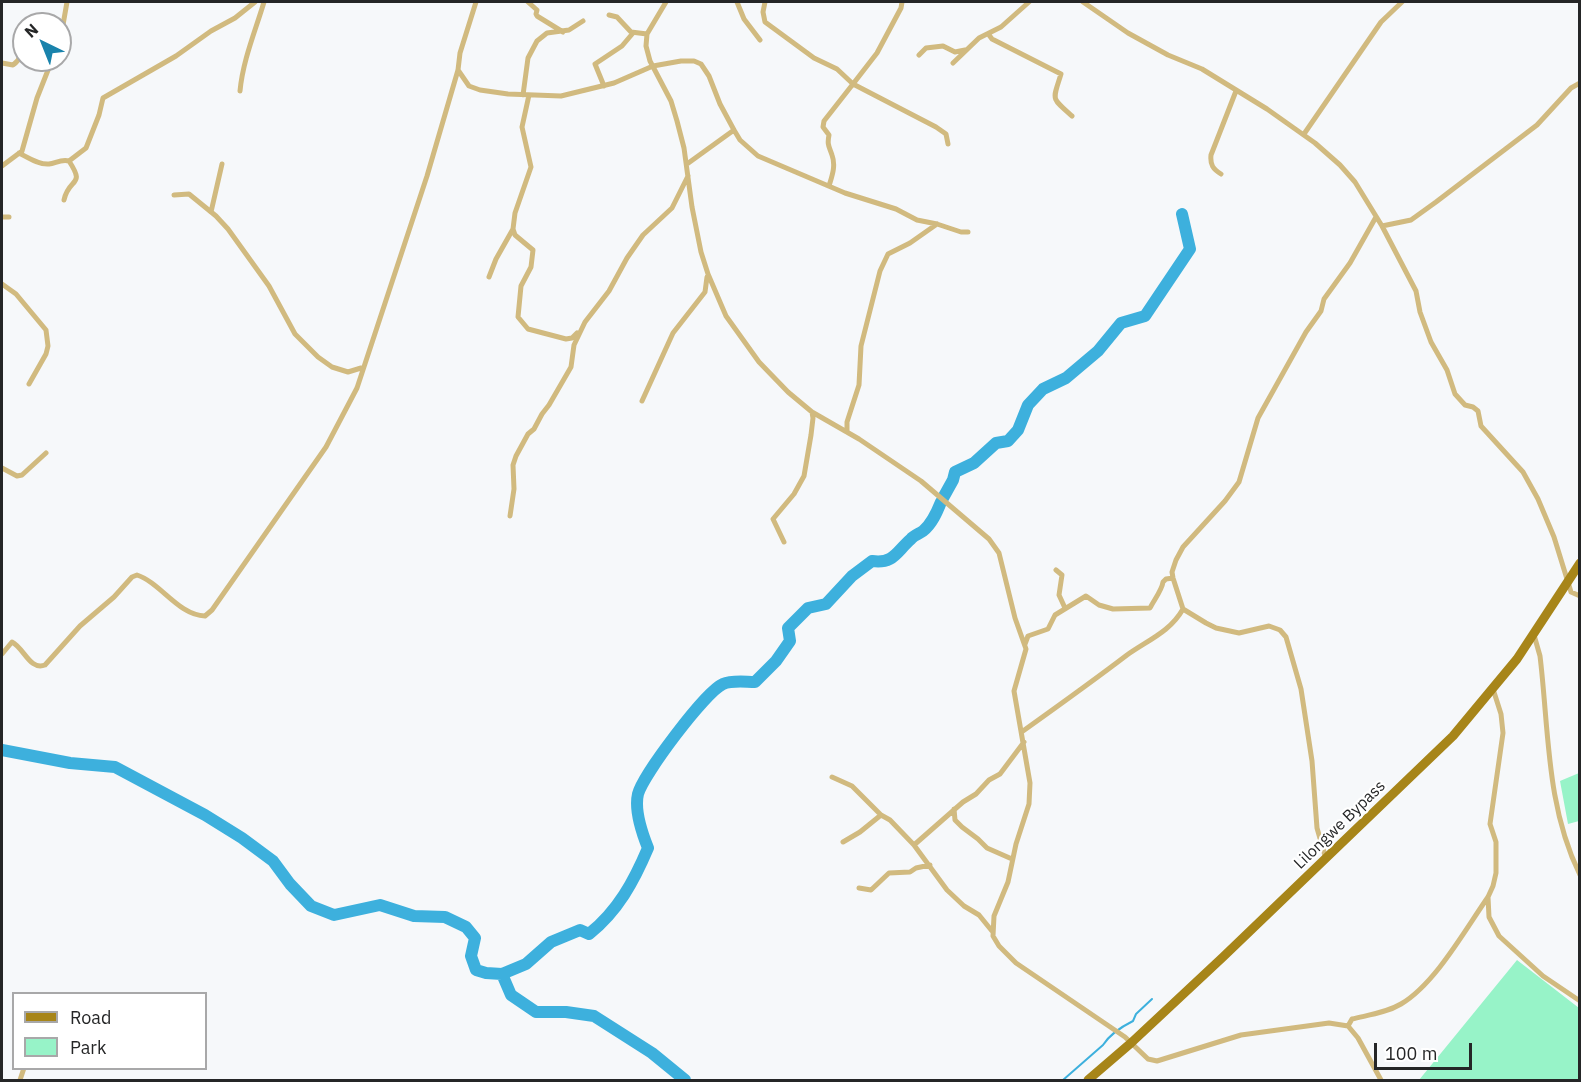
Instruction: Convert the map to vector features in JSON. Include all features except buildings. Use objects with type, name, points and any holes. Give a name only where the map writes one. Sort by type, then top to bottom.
[{"type":"main road","name":"Lilongwe Bypass","points":[[1088,1080],[1131,1043],[1326,860],[1453,736],[1534,635],[1580,563]]},
{"type":"street","points":[[19,153],[42,164],[69,160],[86,148],[103,98],[176,56],[211,31],[235,18],[255,2]]},
{"type":"street","points":[[240,91],[246,54],[264,2]]},
{"type":"street","points":[[2,654],[12,642],[35,666],[45,665],[80,626],[137,574],[149,580],[164,594],[195,614],[209,614],[326,447],[357,388],[382,306],[428,176],[458,70],[460,53],[476,2]]},
{"type":"street","points":[[528,2],[537,10],[537,16],[563,33]]},
{"type":"street","points":[[666,2],[647,34],[646,46],[650,61],[671,101],[681,135],[692,207],[708,274],[726,316],[746,346],[772,377],[812,412],[847,432],[921,481],[995,545],[999,553],[1015,618],[1025,644],[1026,655],[1014,691],[1023,731],[1030,783],[1029,804],[1012,859],[1008,882],[997,907],[992,931]]},
{"type":"street","points":[[737,2],[744,19],[760,40]]},
{"type":"street","points":[[765,2],[763,12],[765,22],[814,58],[837,69],[853,84],[936,126],[946,134],[948,144]]},
{"type":"street","points":[[829,186],[834,170],[832,155],[827,145],[829,135],[823,127],[824,121],[877,53],[902,2]]},
{"type":"street","points":[[953,63],[979,38],[1001,27],[1029,2]]},
{"type":"street","points":[[1083,2],[1128,33],[1168,55],[1202,69],[1267,109],[1304,134],[1340,165],[1355,182],[1382,226],[1416,291],[1420,312],[1431,342],[1447,370],[1455,394],[1465,405],[1478,411],[1481,426],[1523,472],[1539,499],[1554,537],[1571,592],[1580,596]]},
{"type":"street","points":[[1304,134],[1381,22],[1402,2]]},
{"type":"street","points":[[609,15],[618,17],[633,33],[647,34]]},
{"type":"street","points":[[489,277],[513,229],[515,213],[531,167],[522,127],[528,58],[537,41],[548,33],[563,33],[583,21]]},
{"type":"street","points":[[604,86],[595,64],[622,46],[633,33]]},
{"type":"street","points":[[989,35],[992,39],[1061,74],[1054,98],[1072,116]]},
{"type":"street","points":[[919,55],[926,48],[943,46],[955,52],[966,50]]},
{"type":"street","points":[[458,70],[469,86],[474,88],[494,93],[561,96],[604,86],[653,66],[694,61],[701,64],[709,76],[720,104],[740,140],[758,156],[829,186],[896,209],[917,220],[968,232]]},
{"type":"street","points":[[2,166],[22,151],[37,98],[47,72]]},
{"type":"street","points":[[1382,226],[1411,220],[1436,202],[1537,125],[1571,88],[1580,83]]},
{"type":"street","points":[[1221,174],[1213,169],[1210,155],[1236,91]]},
{"type":"street","points":[[687,165],[734,130]]},
{"type":"street","points":[[64,200],[66,192],[77,180],[77,173],[69,160]]},
{"type":"street","points":[[211,212],[222,164]]},
{"type":"street","points":[[513,229],[515,235],[533,250],[531,267],[521,286],[517,313],[519,321],[528,329],[566,339],[574,336],[609,291],[643,235],[672,208],[688,176]]},
{"type":"street","points":[[174,195],[189,194],[228,229],[269,286],[295,334],[318,357],[332,368],[348,372],[362,368]]},
{"type":"street","points":[[2,217],[9,217]]},
{"type":"street","points":[[1326,860],[1317,828],[1312,761],[1301,688],[1287,637],[1280,630],[1269,626],[1239,633],[1216,628],[1183,609],[1173,578],[1176,560],[1183,547],[1239,482],[1258,418],[1306,332],[1321,311],[1324,299],[1350,263],[1376,217]]},
{"type":"street","points":[[847,432],[847,422],[859,385],[861,346],[880,271],[888,255],[937,224]]},
{"type":"street","points":[[642,401],[673,333],[705,292],[708,274]]},
{"type":"street","points":[[2,284],[16,294],[46,330],[48,346],[46,354],[29,384]]},
{"type":"street","points":[[510,516],[514,489],[513,465],[516,456],[571,367],[574,345],[585,322]]},
{"type":"street","points":[[784,542],[773,519],[794,494],[804,476],[812,412]]},
{"type":"street","points":[[2,468],[17,476],[22,475],[45,453]]},
{"type":"street","points":[[1056,570],[1062,575],[1059,595],[1065,608]]},
{"type":"street","points":[[1025,644],[1028,636],[1048,628],[1055,615],[1086,596],[1099,605],[1113,609],[1150,608],[1163,582],[1173,578]]},
{"type":"street","points":[[1023,731],[1136,649],[1162,634],[1172,626],[1183,609]]},
{"type":"street","points":[[1534,635],[1540,656],[1555,803],[1569,854],[1580,875]]},
{"type":"street","points":[[1348,1026],[1352,1019],[1395,1007],[1421,989],[1488,897],[1493,886],[1496,873],[1496,842],[1490,824],[1503,733],[1501,714],[1493,688]]},
{"type":"street","points":[[914,845],[954,809],[976,794],[989,780],[1000,774],[1024,742]]},
{"type":"street","points":[[832,777],[852,786],[890,820],[914,845],[956,900],[979,915],[992,931],[999,946],[1016,963],[1116,1032],[1148,1059],[1157,1060],[1241,1035],[1329,1023],[1348,1026],[1358,1038],[1381,1080]]},
{"type":"street","points":[[954,809],[955,820],[987,849],[1012,859]]},
{"type":"street","points":[[843,842],[860,832],[881,814]]},
{"type":"street","points":[[859,888],[871,890],[889,873],[910,872],[930,865]]},
{"type":"street","points":[[1488,897],[1489,917],[1492,927],[1499,936],[1543,976],[1580,1001]]},
{"type":"green space","points":[[1579,773],[1579,821],[1568,824],[1560,781]]},
{"type":"green space","points":[[1517,960],[1579,1008],[1579,1080],[1419,1080]]},
{"type":"waterway","points":[[943,498],[955,472],[974,463],[996,443],[1008,441],[1018,430],[1028,405],[1043,389],[1066,378],[1098,351],[1121,323],[1145,316],[1190,249],[1182,214]]},
{"type":"waterway","points":[[2,750],[70,763],[115,767],[205,815],[242,838],[273,861],[290,884],[311,906],[334,915],[380,905],[414,916],[445,917],[466,927],[475,938],[471,956],[476,970],[502,974],[526,964],[551,942],[580,930],[589,934],[617,905],[631,884],[648,848],[638,815],[637,801],[642,784],[662,753],[714,690],[727,683],[755,682],[776,661],[790,641],[788,628],[808,608],[826,604],[852,576],[872,561],[885,561],[894,556],[929,525],[941,502]]},
{"type":"waterway","points":[[502,974],[511,995],[536,1012],[566,1012],[594,1016],[652,1053],[685,1080]]},
{"type":"waterway","points":[[1063,1080],[1103,1045],[1112,1034],[1133,1021],[1136,1014],[1152,999]]}]
